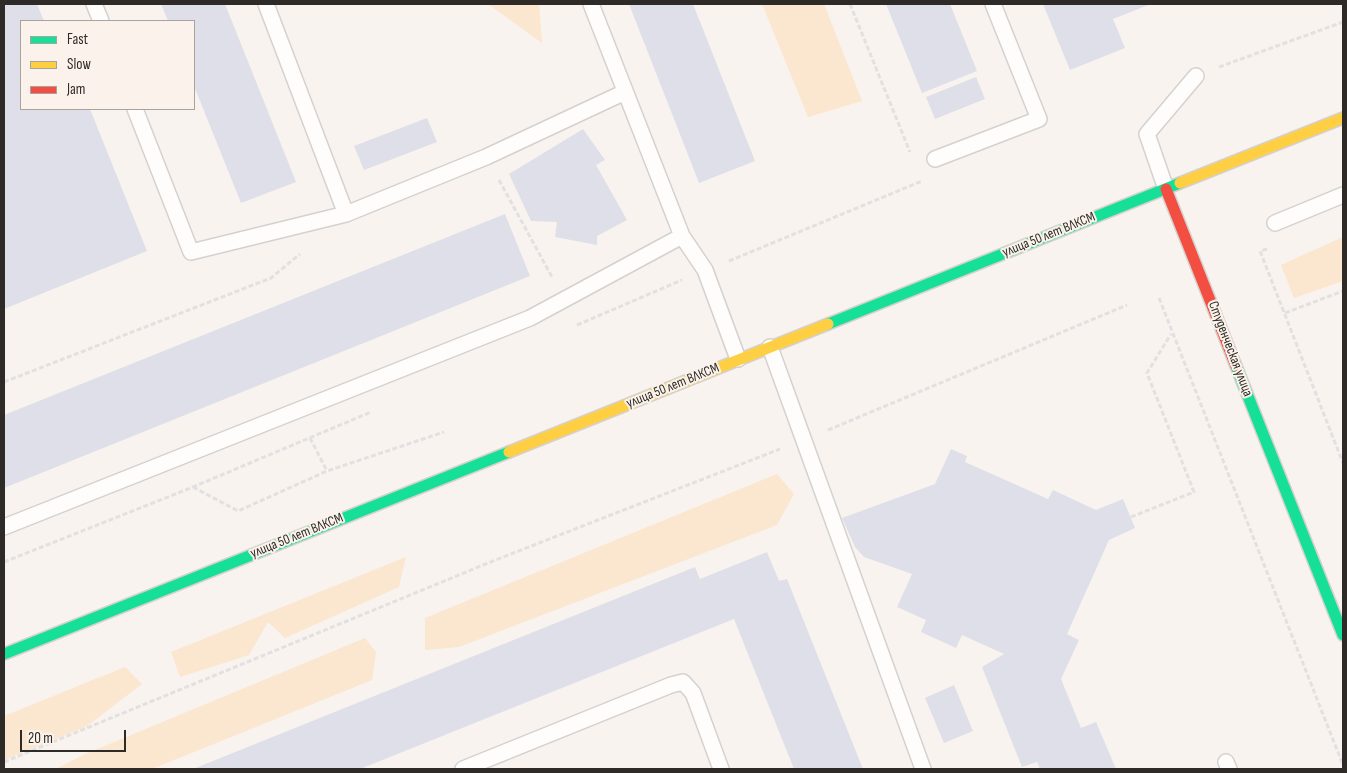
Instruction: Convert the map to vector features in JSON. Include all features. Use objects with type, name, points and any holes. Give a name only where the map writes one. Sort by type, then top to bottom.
[{"type":"main road","name":"улица 50 лет ВЛКСМ","points":[[4,654],[1343,118]]},
{"type":"main road","name":"Студенческая улица","points":[[1166,189],[1343,635]]},
{"type":"lane","points":[[94,4],[101,20]]},
{"type":"lane","points":[[266,4],[346,214]]},
{"type":"lane","points":[[591,4],[682,236],[705,270],[738,359]]},
{"type":"lane","points":[[935,159],[1039,119],[993,4]]},
{"type":"lane","name":"Студенческая улица","points":[[1166,189],[1147,134],[1196,76]]},
{"type":"lane","points":[[135,110],[191,252],[346,214],[486,157],[625,92]]},
{"type":"lane","points":[[1275,223],[1343,195]]},
{"type":"lane","points":[[4,527],[530,318],[682,236]]},
{"type":"lane","points":[[770,347],[923,769]]},
{"type":"lane","points":[[463,769],[671,685],[683,682],[692,693],[720,769]]},
{"type":"path","points":[[850,4],[911,155]]},
{"type":"path","points":[[1196,76],[1343,22]]},
{"type":"path","points":[[486,157],[564,299]]},
{"type":"path","points":[[918,172],[922,181]]},
{"type":"path","points":[[1260,251],[1343,463]]},
{"type":"path","points":[[4,382],[271,278],[301,252]]},
{"type":"path","points":[[1285,313],[1343,291]]},
{"type":"path","points":[[1159,298],[1343,764]]},
{"type":"path","points":[[4,762],[492,561],[805,440],[1127,306]]},
{"type":"path","points":[[1131,517],[1194,492],[1147,374],[1172,333]]},
{"type":"path","points":[[193,487],[238,511],[327,471],[444,432]]},
{"type":"path","points":[[310,438],[327,471]]},
{"type":"shaded area","points":[[488,4],[539,4],[542,43]]},
{"type":"shaded area","points":[[762,4],[824,4],[862,101],[808,117]]},
{"type":"shaded area","points":[[1343,237],[1343,281],[1294,298],[1281,265]]},
{"type":"shaded area","points":[[777,474],[794,494],[777,525],[459,647],[425,650],[425,618]]},
{"type":"shaded area","points":[[406,557],[399,587],[285,638],[268,622],[249,655],[180,677],[171,652]]},
{"type":"shaded area","points":[[365,638],[376,652],[372,680],[152,769],[56,769],[83,755]]},
{"type":"shaded area","points":[[125,667],[142,684],[87,726],[4,760],[4,716]]},
{"type":"building","points":[[4,4],[37,4],[44,20],[20,20],[20,110],[90,110],[147,251],[4,309]]},
{"type":"building","points":[[161,4],[225,4],[296,182],[241,203],[195,88],[195,20],[168,20]]},
{"type":"building","points":[[629,4],[693,4],[755,161],[699,183]]},
{"type":"building","points":[[886,4],[950,4],[977,71],[922,93]]},
{"type":"building","points":[[1043,4],[1151,4],[1113,19],[1125,48],[1070,70]]},
{"type":"building","points":[[976,77],[985,99],[935,119],[926,97]]},
{"type":"building","points":[[427,118],[437,142],[364,170],[354,146]]},
{"type":"building","points":[[583,129],[605,160],[596,165],[627,220],[597,236],[597,245],[555,237],[557,222],[531,221],[509,174]]},
{"type":"building","points":[[505,214],[530,276],[4,488],[4,415]]},
{"type":"building","points":[[951,449],[967,456],[965,462],[1048,499],[1053,490],[1096,510],[1123,499],[1135,528],[1109,540],[1067,634],[1079,640],[1061,679],[1081,728],[1096,722],[1116,769],[1040,769],[1037,762],[1022,767],[982,667],[1004,654],[962,635],[956,648],[921,632],[926,620],[897,607],[912,574],[864,557],[855,547],[842,518],[935,484]]},
{"type":"building","points":[[767,552],[779,581],[787,579],[863,769],[794,769],[734,619],[360,769],[193,769],[695,567],[700,579]]},
{"type":"building","points":[[954,685],[973,731],[944,743],[925,698]]},
{"type":"traffic: fast","points":[[828,324],[1180,183]]},
{"type":"traffic: fast","points":[[1236,366],[1343,635]]},
{"type":"traffic: fast","points":[[4,654],[509,452]]},
{"type":"traffic: slow","points":[[1180,183],[1343,118]]},
{"type":"traffic: slow","points":[[509,452],[828,324]]},
{"type":"traffic: jam","points":[[1166,189],[1236,366]]}]
